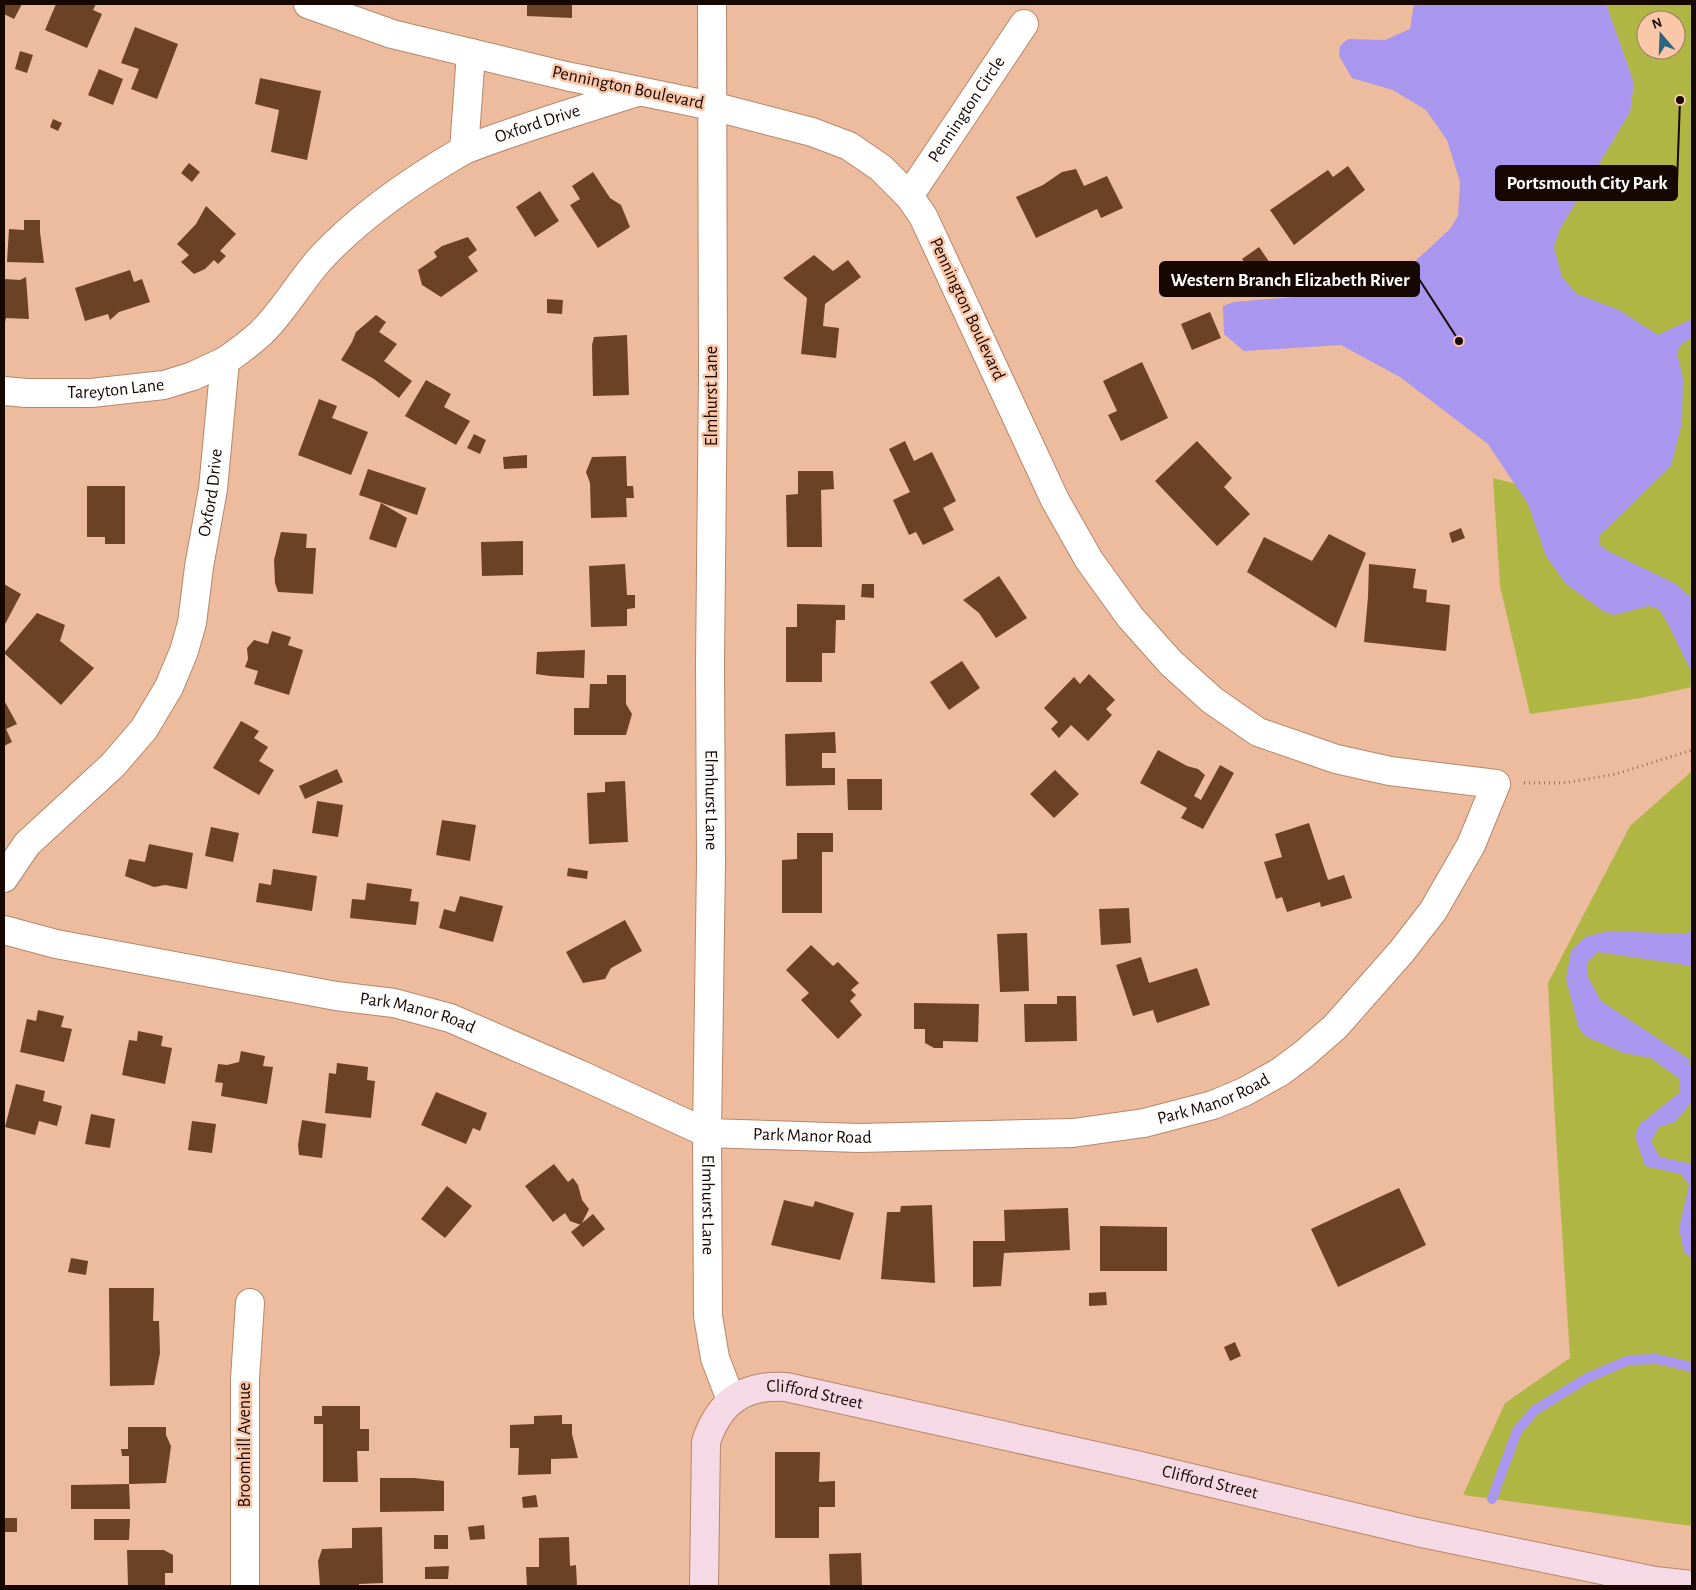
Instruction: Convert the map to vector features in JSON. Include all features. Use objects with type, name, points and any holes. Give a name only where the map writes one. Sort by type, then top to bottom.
[{"type":"street","name":"Pennington Boulevard","points":[[308,4],[392,34],[566,76],[712,106],[812,132],[848,146],[881,168],[909,196],[924,216],[1055,500],[1090,560],[1130,617],[1171,663],[1212,700],[1258,732],[1336,759],[1390,771],[1496,784]]},
{"type":"street","name":"Elmhurst Lane","points":[[712,4],[711,863],[707,1133],[708,1316],[715,1358],[731,1400]]},
{"type":"street","name":"Pennington Circle","points":[[909,196],[1024,24]]},
{"type":"street","name":"Oxford Drive","points":[[464,150],[471,53]]},
{"type":"street","name":"Oxford Drive","points":[[4,878],[27,844],[113,765],[144,729],[169,687],[184,651],[192,623],[199,567],[213,489],[225,360],[240,351],[262,332],[321,258],[366,216],[422,174],[464,150],[508,133],[640,91]]},
{"type":"street","name":"Tareyton Lane","points":[[4,391],[91,393],[164,385],[193,376],[225,360]]},
{"type":"street","name":"Park Manor Road","points":[[4,930],[56,944],[336,996],[394,1003],[450,1018],[579,1074],[707,1133],[859,1138],[1073,1133],[1144,1123],[1213,1105],[1244,1092],[1280,1072],[1304,1054],[1335,1027],[1402,951],[1433,911],[1471,845],[1496,784]]},
{"type":"street","name":"Broomhill Avenue","points":[[245,1586],[245,1379],[250,1303]]},
{"type":"street","name":"Clifford Street","points":[[731,1400],[751,1390],[773,1386],[786,1387],[1136,1465],[1417,1532],[1655,1581],[1692,1586]]},
{"type":"street","points":[[704,1586],[706,1442],[712,1425],[731,1400]]},
{"type":"path","points":[[1496,784],[1564,783],[1616,774],[1692,750]]},
{"type":"green space","points":[[1606,4],[1692,4],[1692,687],[1641,698],[1530,714],[1500,586],[1493,478],[1571,498],[1496,259],[1560,229],[1630,112],[1634,83]]},
{"type":"green space","points":[[1692,771],[1692,1526],[1463,1495],[1505,1403],[1570,1358],[1548,983],[1630,826]]},
{"type":"shaded area","points":[[1414,4],[1606,4],[1634,83],[1630,112],[1560,229],[1554,247],[1562,277],[1577,294],[1619,310],[1658,335],[1692,319],[1692,337],[1681,345],[1677,353],[1683,378],[1682,423],[1671,466],[1600,535],[1600,545],[1608,551],[1676,584],[1692,599],[1692,673],[1659,609],[1649,606],[1614,615],[1603,611],[1566,584],[1546,556],[1528,504],[1488,444],[1400,377],[1341,345],[1244,351],[1224,334],[1223,306],[1234,302],[1385,289],[1450,229],[1458,216],[1460,182],[1447,140],[1426,110],[1393,90],[1352,78],[1339,56],[1340,46],[1348,39],[1385,40],[1410,29]]},
{"type":"shaded area","points":[[1608,931],[1685,934],[1692,931],[1692,966],[1598,952],[1587,963],[1587,975],[1601,1001],[1689,1059],[1692,1071],[1692,1102],[1675,1122],[1659,1127],[1651,1142],[1660,1157],[1692,1164],[1692,1259],[1684,1252],[1679,1228],[1689,1185],[1681,1174],[1645,1166],[1635,1136],[1640,1124],[1679,1093],[1680,1080],[1666,1061],[1624,1053],[1587,1037],[1579,1029],[1566,979],[1571,951],[1585,937]]},
{"type":"building","points":[[4,4],[22,4],[14,19],[4,14]]},
{"type":"building","points":[[56,4],[96,4],[93,10],[102,14],[87,48],[45,30]]},
{"type":"building","points":[[527,4],[572,4],[572,18],[527,16]]},
{"type":"building","points":[[135,27],[178,44],[157,99],[131,89],[139,69],[121,63]]},
{"type":"building","points":[[20,51],[33,55],[27,73],[15,69]]},
{"type":"building","points":[[99,69],[123,79],[113,105],[88,95]]},
{"type":"building","points":[[260,78],[321,91],[307,160],[271,152],[279,110],[255,104]]},
{"type":"building","points":[[53,119],[62,123],[58,131],[50,127]]},
{"type":"building","points":[[189,163],[200,172],[192,182],[181,173]]},
{"type":"building","points":[[1348,166],[1365,190],[1294,245],[1270,210],[1328,170],[1333,177]]},
{"type":"building","points":[[1076,169],[1084,186],[1107,176],[1123,208],[1101,218],[1097,209],[1036,238],[1016,197],[1043,185],[1062,172]]},
{"type":"building","points":[[593,172],[610,198],[621,205],[630,227],[598,248],[570,205],[580,199],[572,186]]},
{"type":"building","points":[[540,191],[559,221],[535,237],[516,207]]},
{"type":"building","points":[[206,206],[236,234],[220,251],[226,256],[218,264],[214,260],[205,269],[194,274],[181,262],[189,255],[177,244],[196,224]]},
{"type":"building","points":[[24,220],[40,220],[44,263],[7,262],[9,229],[24,230]]},
{"type":"building","points":[[468,237],[477,250],[468,257],[478,271],[441,297],[422,285],[418,270],[437,257],[434,252],[442,246]]},
{"type":"building","points":[[1259,247],[1270,263],[1254,275],[1242,259]]},
{"type":"building","points":[[814,255],[833,271],[848,260],[861,277],[825,304],[823,326],[839,328],[836,358],[801,354],[807,298],[783,278]]},
{"type":"building","points":[[130,270],[134,282],[142,279],[150,302],[119,312],[110,320],[108,314],[85,321],[75,288]]},
{"type":"building","points":[[26,277],[29,319],[6,318],[4,327],[4,279],[20,280]]},
{"type":"building","points":[[547,299],[563,300],[562,314],[547,313]]},
{"type":"building","points":[[1210,312],[1221,338],[1192,350],[1181,324]]},
{"type":"building","points":[[376,315],[386,322],[379,332],[397,344],[384,361],[412,381],[399,398],[374,379],[341,360],[356,332]]},
{"type":"building","points":[[627,335],[629,395],[593,396],[592,345],[594,337]]},
{"type":"building","points":[[1142,362],[1168,418],[1121,441],[1108,415],[1117,411],[1103,381]]},
{"type":"building","points":[[426,380],[451,394],[444,407],[470,421],[456,445],[405,416]]},
{"type":"building","points":[[319,399],[337,406],[332,418],[368,432],[351,475],[298,455]]},
{"type":"building","points":[[474,434],[486,440],[480,454],[467,448]]},
{"type":"building","points":[[905,441],[914,461],[932,452],[956,501],[943,508],[954,530],[923,545],[916,532],[909,535],[893,500],[910,492],[889,449]]},
{"type":"building","points":[[1197,441],[1232,478],[1224,487],[1250,514],[1217,546],[1155,481]]},
{"type":"building","points":[[527,455],[527,468],[504,469],[503,457]]},
{"type":"building","points":[[626,456],[627,486],[633,486],[634,498],[626,498],[627,517],[591,518],[590,483],[586,472],[592,457]]},
{"type":"building","points":[[368,469],[426,488],[417,515],[359,495]]},
{"type":"building","points":[[798,471],[833,471],[834,489],[821,490],[822,547],[787,547],[786,495],[798,494]]},
{"type":"building","points":[[87,486],[125,486],[125,544],[105,544],[105,537],[87,537]]},
{"type":"building","points":[[381,503],[407,518],[396,548],[369,539]]},
{"type":"building","points":[[1461,528],[1465,538],[1452,543],[1449,533]]},
{"type":"building","points":[[281,532],[307,534],[306,548],[316,548],[313,594],[278,592],[275,583],[274,560]]},
{"type":"building","points":[[1329,534],[1366,553],[1336,628],[1247,572],[1264,537],[1312,561]]},
{"type":"building","points":[[523,541],[523,575],[482,576],[481,542]]},
{"type":"building","points":[[625,564],[627,595],[635,595],[635,608],[627,609],[627,626],[591,627],[589,566]]},
{"type":"building","points":[[1369,564],[1416,569],[1413,588],[1427,590],[1426,602],[1450,605],[1446,651],[1364,642]]},
{"type":"building","points":[[999,576],[1027,618],[996,638],[979,613],[963,600]]},
{"type":"building","points":[[4,584],[21,594],[4,626]]},
{"type":"building","points":[[862,584],[874,584],[874,598],[861,597]]},
{"type":"building","points":[[797,604],[845,605],[845,620],[836,620],[835,653],[822,653],[822,682],[786,682],[786,627],[797,627]]},
{"type":"building","points":[[37,613],[65,625],[60,641],[94,668],[61,705],[4,653]]},
{"type":"building","points":[[272,631],[291,637],[288,645],[303,650],[289,695],[254,684],[258,671],[245,667],[248,659],[247,648],[254,640],[268,644]]},
{"type":"building","points":[[585,650],[584,678],[536,674],[537,652]]},
{"type":"building","points":[[962,661],[980,688],[949,710],[930,682]]},
{"type":"building","points":[[1089,674],[1115,700],[1106,709],[1112,715],[1088,741],[1071,725],[1059,738],[1051,729],[1058,722],[1044,708],[1074,677],[1080,684]]},
{"type":"building","points":[[607,675],[626,675],[626,704],[632,714],[626,735],[574,735],[574,708],[589,708],[590,684],[607,684]]},
{"type":"building","points":[[4,703],[17,724],[6,729],[12,742],[4,746]]},
{"type":"building","points":[[241,721],[259,731],[254,738],[268,747],[259,761],[274,770],[259,795],[213,768]]},
{"type":"building","points":[[835,732],[836,753],[822,753],[822,768],[835,768],[835,785],[786,786],[785,734]]},
{"type":"building","points":[[1158,750],[1187,766],[1198,769],[1205,775],[1194,796],[1201,800],[1220,765],[1234,773],[1203,829],[1181,818],[1187,808],[1140,783]]},
{"type":"building","points":[[337,769],[343,782],[305,799],[299,786]]},
{"type":"building","points":[[1055,770],[1079,794],[1054,818],[1030,794]]},
{"type":"building","points":[[847,779],[882,779],[882,810],[848,810]]},
{"type":"building","points":[[625,781],[628,842],[589,844],[587,793],[605,792],[605,782]]},
{"type":"building","points":[[317,801],[343,805],[338,837],[312,833]]},
{"type":"building","points":[[442,820],[476,825],[470,861],[436,855]]},
{"type":"building","points":[[1309,823],[1328,880],[1344,875],[1352,898],[1321,907],[1320,902],[1287,912],[1282,897],[1276,899],[1264,862],[1282,857],[1275,834]]},
{"type":"building","points":[[211,827],[239,833],[233,862],[205,856]]},
{"type":"building","points":[[797,833],[833,833],[833,852],[822,852],[822,913],[782,913],[782,860],[797,859]]},
{"type":"building","points":[[149,844],[193,853],[187,889],[165,885],[154,887],[125,876],[129,859],[145,862]]},
{"type":"building","points":[[568,868],[588,871],[587,879],[567,876]]},
{"type":"building","points":[[273,869],[317,876],[312,911],[256,902],[259,883],[271,885]]},
{"type":"building","points":[[367,883],[412,889],[410,901],[419,902],[416,925],[350,918],[352,899],[365,900]]},
{"type":"building","points":[[460,896],[503,906],[493,942],[439,928],[444,909],[455,912]]},
{"type":"building","points":[[1129,908],[1131,943],[1101,945],[1099,909]]},
{"type":"building","points":[[625,920],[642,951],[611,968],[605,979],[583,983],[566,952]]},
{"type":"building","points":[[1027,933],[1029,991],[1000,992],[997,934]]},
{"type":"building","points":[[811,945],[833,966],[838,962],[859,983],[851,990],[856,995],[850,1001],[862,1015],[838,1039],[801,1000],[809,993],[786,970]]},
{"type":"building","points":[[1141,957],[1149,983],[1197,968],[1210,1005],[1157,1023],[1153,1010],[1133,1016],[1116,965]]},
{"type":"building","points":[[1057,996],[1076,996],[1077,1041],[1025,1042],[1024,1004],[1057,1004]]},
{"type":"building","points":[[914,1003],[979,1004],[978,1042],[943,1041],[943,1048],[934,1048],[925,1043],[925,1029],[914,1029]]},
{"type":"building","points":[[38,1010],[64,1016],[61,1027],[72,1029],[64,1062],[20,1052],[27,1019],[36,1021]]},
{"type":"building","points":[[138,1031],[163,1036],[161,1046],[172,1048],[165,1084],[122,1075],[129,1040],[137,1041]]},
{"type":"building","points":[[241,1051],[265,1056],[263,1066],[273,1067],[267,1104],[221,1096],[223,1083],[215,1082],[218,1064],[227,1065],[239,1062]]},
{"type":"building","points":[[337,1063],[368,1067],[367,1080],[375,1081],[371,1118],[325,1113],[329,1073],[336,1074]]},
{"type":"building","points":[[16,1084],[45,1091],[43,1101],[62,1106],[57,1126],[39,1121],[35,1135],[5,1127]]},
{"type":"building","points":[[436,1092],[487,1113],[480,1131],[473,1128],[466,1144],[421,1125]]},
{"type":"building","points":[[91,1114],[115,1119],[110,1148],[85,1144]]},
{"type":"building","points":[[302,1120],[326,1124],[322,1158],[299,1155],[298,1145]]},
{"type":"building","points":[[192,1121],[216,1124],[212,1153],[188,1150]]},
{"type":"building","points":[[554,1164],[568,1182],[573,1178],[578,1185],[582,1200],[589,1209],[581,1225],[570,1221],[565,1213],[553,1222],[525,1186]]},
{"type":"building","points":[[447,1186],[472,1206],[445,1238],[421,1219]]},
{"type":"building","points":[[1399,1188],[1426,1245],[1338,1287],[1311,1229]]},
{"type":"building","points":[[784,1200],[813,1207],[815,1201],[854,1213],[840,1260],[771,1245]]},
{"type":"building","points":[[932,1205],[935,1283],[881,1279],[887,1212],[900,1212],[901,1206]]},
{"type":"building","points":[[1068,1208],[1070,1250],[1004,1253],[1001,1286],[973,1287],[973,1241],[1005,1241],[1004,1210]]},
{"type":"building","points":[[593,1214],[605,1229],[583,1247],[571,1232]]},
{"type":"building","points":[[1100,1226],[1167,1227],[1167,1271],[1100,1271]]},
{"type":"building","points":[[71,1258],[88,1261],[86,1275],[68,1272]]},
{"type":"building","points":[[109,1288],[154,1288],[153,1321],[159,1321],[160,1353],[154,1385],[110,1386]]},
{"type":"building","points":[[1106,1292],[1107,1305],[1089,1306],[1089,1293]]},
{"type":"building","points":[[1235,1342],[1241,1356],[1230,1361],[1224,1347]]},
{"type":"building","points":[[322,1406],[360,1406],[360,1429],[369,1429],[369,1451],[357,1451],[358,1482],[323,1482],[323,1424],[314,1424],[314,1416],[322,1416]]},
{"type":"building","points":[[562,1415],[562,1424],[572,1424],[572,1434],[578,1458],[551,1459],[551,1474],[518,1475],[519,1448],[510,1448],[510,1425],[534,1424],[534,1416]]},
{"type":"building","points":[[128,1427],[166,1427],[166,1435],[171,1446],[166,1483],[129,1484],[129,1456],[122,1456],[121,1449],[128,1449]]},
{"type":"building","points":[[775,1452],[820,1452],[819,1482],[835,1481],[835,1507],[819,1507],[819,1538],[775,1538]]},
{"type":"building","points":[[380,1478],[414,1478],[444,1481],[444,1511],[380,1512]]},
{"type":"building","points":[[129,1484],[130,1509],[71,1509],[71,1485]]},
{"type":"building","points":[[536,1495],[538,1507],[523,1508],[522,1497]]},
{"type":"building","points":[[4,1518],[17,1518],[17,1532],[4,1532]]},
{"type":"building","points":[[94,1519],[130,1519],[129,1540],[94,1540]]},
{"type":"building","points":[[484,1525],[485,1539],[470,1540],[468,1527]]},
{"type":"building","points":[[382,1527],[383,1583],[359,1584],[359,1586],[320,1586],[318,1561],[322,1549],[352,1548],[352,1528]]},
{"type":"building","points":[[434,1535],[448,1535],[448,1549],[434,1549]]},
{"type":"building","points":[[569,1537],[570,1566],[576,1565],[577,1586],[527,1586],[526,1567],[539,1567],[539,1538]]},
{"type":"building","points":[[127,1550],[164,1550],[173,1555],[173,1573],[165,1573],[165,1586],[128,1586]]},
{"type":"building","points":[[861,1553],[862,1586],[830,1586],[829,1554]]},
{"type":"building","points":[[449,1566],[448,1579],[425,1579],[425,1567]]},
{"type":"waterway","points":[[1651,1052],[1680,1073]]},
{"type":"waterway","points":[[1492,1499],[1517,1431],[1535,1410],[1587,1378],[1629,1360],[1657,1359],[1692,1367]]},
{"type":"place","name":"Portsmouth City Park","points":[[1680,100]]},
{"type":"place","name":"Western Branch Elizabeth River","points":[[1459,341]]}]
